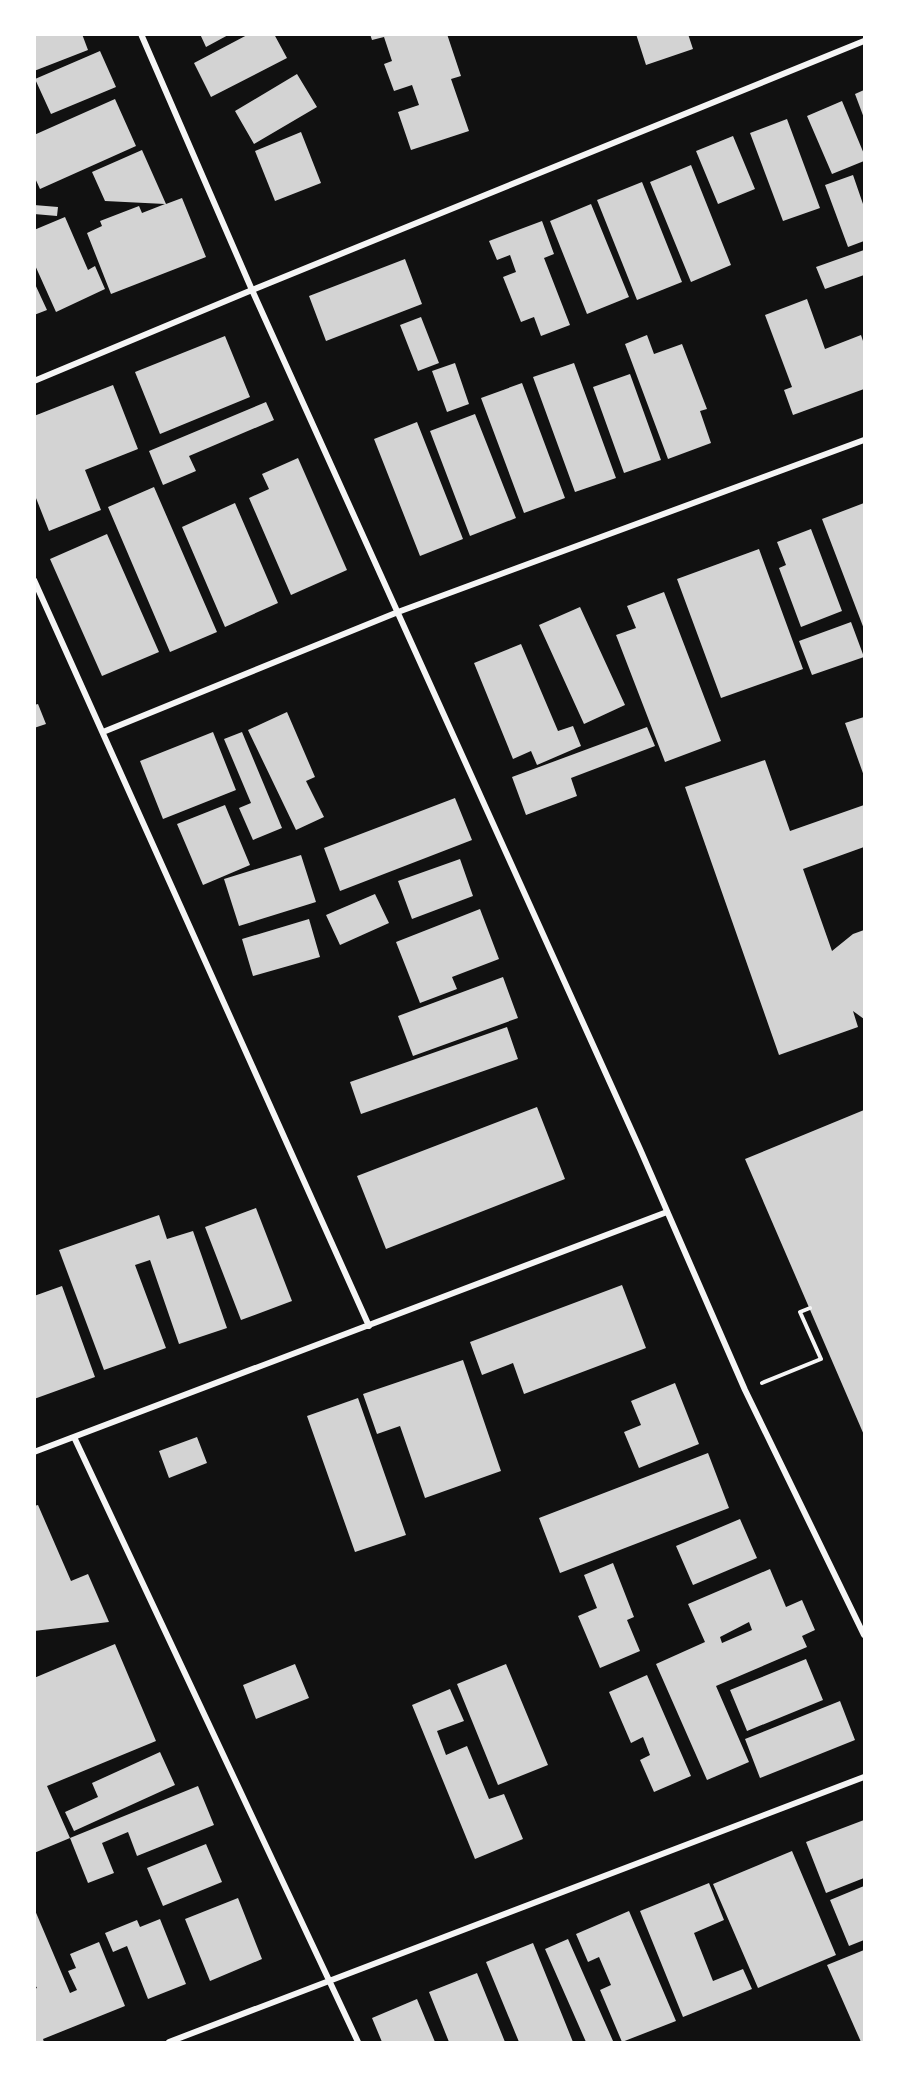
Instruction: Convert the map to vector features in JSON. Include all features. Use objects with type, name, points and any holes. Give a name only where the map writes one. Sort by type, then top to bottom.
[{"type":"street","points":[[141,34],[252,290],[640,1149],[745,1390],[864,1635]]},
{"type":"street","points":[[34,381],[864,41]]},
{"type":"street","points":[[103,732],[398,612],[864,440]]},
{"type":"street","points":[[34,580],[369,1326]]},
{"type":"street","points":[[34,1452],[667,1212]]},
{"type":"street","points":[[74,1437],[358,2043]]},
{"type":"street","points":[[169,2043],[864,1777]]},
{"type":"path","points":[[745,1390],[821,1359],[800,1312],[810,1308]]},
{"type":"building","points":[[34,34],[82,34],[88,50],[34,71]]},
{"type":"building","points":[[200,34],[230,34],[206,47]]},
{"type":"building","points":[[249,34],[274,34],[287,58],[211,97],[194,63]]},
{"type":"building","points":[[370,34],[447,34],[461,76],[451,79],[469,131],[411,150],[398,112],[419,105],[412,85],[394,91],[384,64],[392,61],[384,37],[372,40]]},
{"type":"building","points":[[636,34],[688,34],[693,49],[646,65]]},
{"type":"building","points":[[100,51],[116,87],[51,114],[35,79]]},
{"type":"building","points":[[297,74],[317,107],[254,144],[235,111]]},
{"type":"building","points":[[864,90],[864,118],[855,94]]},
{"type":"building","points":[[115,99],[136,146],[40,189],[34,176],[34,135]]},
{"type":"building","points":[[842,101],[864,154],[864,161],[832,174],[807,116]]},
{"type":"building","points":[[787,119],[820,208],[783,221],[750,133]]},
{"type":"building","points":[[301,132],[321,183],[275,201],[255,151]]},
{"type":"building","points":[[733,136],[755,189],[718,204],[696,151]]},
{"type":"building","points":[[142,150],[166,204],[182,198],[206,257],[111,294],[87,233],[102,226],[100,221],[139,206],[142,213],[165,204],[105,201],[92,172]]},
{"type":"building","points":[[691,165],[731,265],[691,282],[650,182]]},
{"type":"building","points":[[853,175],[864,203],[864,241],[848,247],[825,185]]},
{"type":"building","points":[[642,182],[682,282],[637,300],[597,200]]},
{"type":"building","points":[[591,204],[629,297],[587,314],[550,221]]},
{"type":"building","points":[[34,205],[58,207],[57,216],[34,214]]},
{"type":"building","points":[[65,217],[88,270],[95,266],[105,289],[56,312],[34,263],[34,230]]},
{"type":"building","points":[[542,221],[554,254],[544,258],[570,325],[541,336],[534,317],[521,322],[503,277],[516,272],[510,255],[497,260],[489,241]]},
{"type":"building","points":[[864,250],[864,275],[825,289],[816,267]]},
{"type":"building","points":[[405,259],[422,304],[326,341],[309,296]]},
{"type":"building","points":[[34,282],[47,310],[34,315]]},
{"type":"building","points":[[807,299],[825,349],[861,335],[864,344],[864,389],[793,415],[784,390],[792,387],[765,315]]},
{"type":"building","points":[[421,317],[439,363],[418,371],[400,325]]},
{"type":"building","points":[[647,335],[654,354],[682,344],[707,409],[700,411],[711,443],[668,459],[625,344]]},
{"type":"building","points":[[225,336],[250,397],[160,434],[135,372]]},
{"type":"building","points":[[455,363],[469,404],[447,412],[432,371]]},
{"type":"building","points":[[574,363],[616,478],[575,492],[533,377]]},
{"type":"building","points":[[630,374],[661,460],[624,473],[593,387]]},
{"type":"building","points":[[522,383],[565,498],[524,513],[481,398]]},
{"type":"building","points":[[113,385],[138,449],[85,470],[101,510],[49,531],[34,493],[34,416]]},
{"type":"building","points":[[266,402],[274,420],[189,456],[196,471],[163,485],[149,451]]},
{"type":"building","points":[[475,414],[516,518],[470,536],[430,431]]},
{"type":"building","points":[[417,422],[463,539],[420,556],[374,439]]},
{"type":"building","points":[[298,458],[347,570],[291,595],[249,498],[269,489],[262,474]]},
{"type":"building","points":[[154,487],[217,632],[170,652],[108,507]]},
{"type":"building","points":[[235,503],[278,603],[225,627],[182,527]]},
{"type":"building","points":[[864,503],[864,629],[822,519]]},
{"type":"building","points":[[811,529],[842,611],[801,627],[779,568],[786,565],[777,542]]},
{"type":"building","points":[[107,534],[159,652],[102,676],[50,559]]},
{"type":"building","points":[[759,549],[803,669],[721,698],[677,579]]},
{"type":"building","points":[[664,592],[721,741],[665,762],[616,635],[636,628],[627,606]]},
{"type":"building","points":[[580,607],[625,705],[584,724],[539,625]]},
{"type":"building","points":[[851,622],[864,657],[812,675],[799,641]]},
{"type":"building","points":[[521,644],[558,731],[573,726],[581,746],[537,765],[531,751],[513,759],[474,663]]},
{"type":"building","points":[[38,704],[46,724],[34,728],[34,705]]},
{"type":"building","points":[[287,712],[315,777],[306,781],[324,817],[296,830],[248,730]]},
{"type":"building","points":[[864,717],[864,776],[845,723]]},
{"type":"building","points":[[647,727],[655,746],[571,778],[577,796],[526,815],[512,777]]},
{"type":"building","points":[[213,732],[236,790],[163,819],[140,761]]},
{"type":"building","points":[[242,732],[282,828],[253,840],[239,808],[251,803],[224,739]]},
{"type":"building","points":[[765,760],[790,831],[864,805],[864,847],[803,869],[832,951],[853,934],[864,930],[864,1019],[853,1011],[858,1027],[779,1055],[685,787]]},
{"type":"building","points":[[455,798],[472,840],[340,891],[324,848]]},
{"type":"building","points":[[225,805],[250,865],[203,885],[177,824]]},
{"type":"building","points":[[301,855],[316,902],[239,926],[224,879]]},
{"type":"building","points":[[460,859],[473,896],[412,919],[398,881]]},
{"type":"building","points":[[375,894],[389,923],[340,945],[326,915]]},
{"type":"building","points":[[480,909],[499,959],[452,977],[457,989],[420,1003],[396,942]]},
{"type":"building","points":[[309,919],[320,957],[253,976],[242,939]]},
{"type":"building","points":[[503,977],[518,1018],[413,1056],[398,1016]]},
{"type":"building","points":[[507,1027],[518,1059],[361,1114],[350,1082]]},
{"type":"building","points":[[537,1107],[565,1179],[386,1249],[357,1176]]},
{"type":"building","points":[[864,1110],[864,1435],[745,1159]]},
{"type":"building","points":[[256,1208],[292,1301],[241,1320],[205,1227]]},
{"type":"building","points":[[159,1215],[167,1239],[193,1231],[227,1328],[179,1344],[150,1260],[135,1265],[166,1348],[104,1370],[59,1250]]},
{"type":"building","points":[[622,1285],[646,1348],[524,1394],[513,1363],[482,1375],[470,1342]]},
{"type":"building","points":[[62,1286],[95,1377],[34,1399],[34,1296]]},
{"type":"building","points":[[463,1360],[501,1471],[425,1498],[400,1426],[377,1434],[363,1394]]},
{"type":"building","points":[[675,1383],[699,1444],[639,1468],[624,1432],[641,1425],[631,1401]]},
{"type":"building","points":[[358,1398],[406,1535],[355,1552],[307,1416]]},
{"type":"building","points":[[197,1437],[207,1463],[169,1478],[159,1451]]},
{"type":"building","points":[[708,1453],[729,1508],[560,1573],[539,1518]]},
{"type":"building","points":[[38,1505],[71,1581],[88,1574],[109,1622],[34,1631],[34,1506]]},
{"type":"building","points":[[740,1519],[757,1558],[693,1585],[676,1546]]},
{"type":"building","points":[[613,1563],[634,1617],[627,1620],[640,1651],[600,1668],[578,1616],[597,1608],[584,1575]]},
{"type":"building","points":[[770,1569],[786,1607],[802,1600],[815,1630],[802,1636],[807,1647],[716,1686],[749,1762],[707,1780],[656,1664],[705,1642],[688,1604]],"holes":[[[749,1622],[752,1630],[722,1643],[720,1637]]]},
{"type":"building","points":[[115,1644],[156,1741],[47,1786],[70,1838],[34,1853],[34,1678]]},
{"type":"building","points":[[806,1659],[823,1700],[747,1731],[730,1690]]},
{"type":"building","points":[[295,1664],[309,1698],[256,1719],[243,1685]]},
{"type":"building","points":[[506,1664],[548,1765],[498,1785],[457,1684]]},
{"type":"building","points":[[647,1675],[691,1776],[654,1792],[640,1760],[650,1755],[643,1737],[631,1743],[609,1692]]},
{"type":"building","points":[[450,1689],[464,1721],[437,1731],[446,1755],[467,1746],[489,1799],[504,1794],[523,1839],[475,1859],[412,1705]]},
{"type":"building","points":[[840,1701],[855,1740],[760,1778],[745,1739]]},
{"type":"building","points":[[160,1752],[175,1785],[74,1831],[65,1812],[98,1797],[92,1783]]},
{"type":"building","points":[[198,1786],[214,1825],[137,1856],[128,1832],[102,1843],[114,1873],[88,1883],[70,1838]]},
{"type":"building","points":[[864,1820],[864,1878],[826,1893],[806,1842]]},
{"type":"building","points":[[206,1844],[222,1882],[163,1906],[147,1868]]},
{"type":"building","points":[[792,1851],[836,1955],[758,1988],[713,1884]]},
{"type":"building","points":[[709,1883],[724,1920],[694,1933],[713,1981],[743,1969],[752,1989],[683,2017],[640,1911]]},
{"type":"building","points":[[864,1886],[864,1940],[849,1946],[830,1900]]},
{"type":"building","points":[[238,1898],[262,1959],[210,1981],[185,1919]]},
{"type":"building","points":[[34,1908],[70,1993],[77,1990],[68,1971],[76,1968],[70,1954],[99,1942],[125,2006],[43,2039],[44,2042],[34,2042],[34,1989],[37,1988],[34,1983]]},
{"type":"building","points":[[629,1911],[676,2021],[622,2042],[600,1990],[611,1985],[599,1957],[588,1962],[576,1934]]},
{"type":"building","points":[[160,1919],[186,1984],[148,1999],[127,1946],[113,1952],[105,1933],[137,1920],[140,1927]]},
{"type":"building","points":[[568,1939],[613,2041],[586,2042],[545,1949]]},
{"type":"building","points":[[533,1943],[573,2042],[519,2042],[486,1962]]},
{"type":"building","points":[[864,1950],[864,2042],[861,2042],[827,1965]]},
{"type":"building","points":[[477,1973],[505,2042],[449,2042],[429,1992]]},
{"type":"building","points":[[417,1999],[435,2042],[382,2042],[372,2018]]}]
